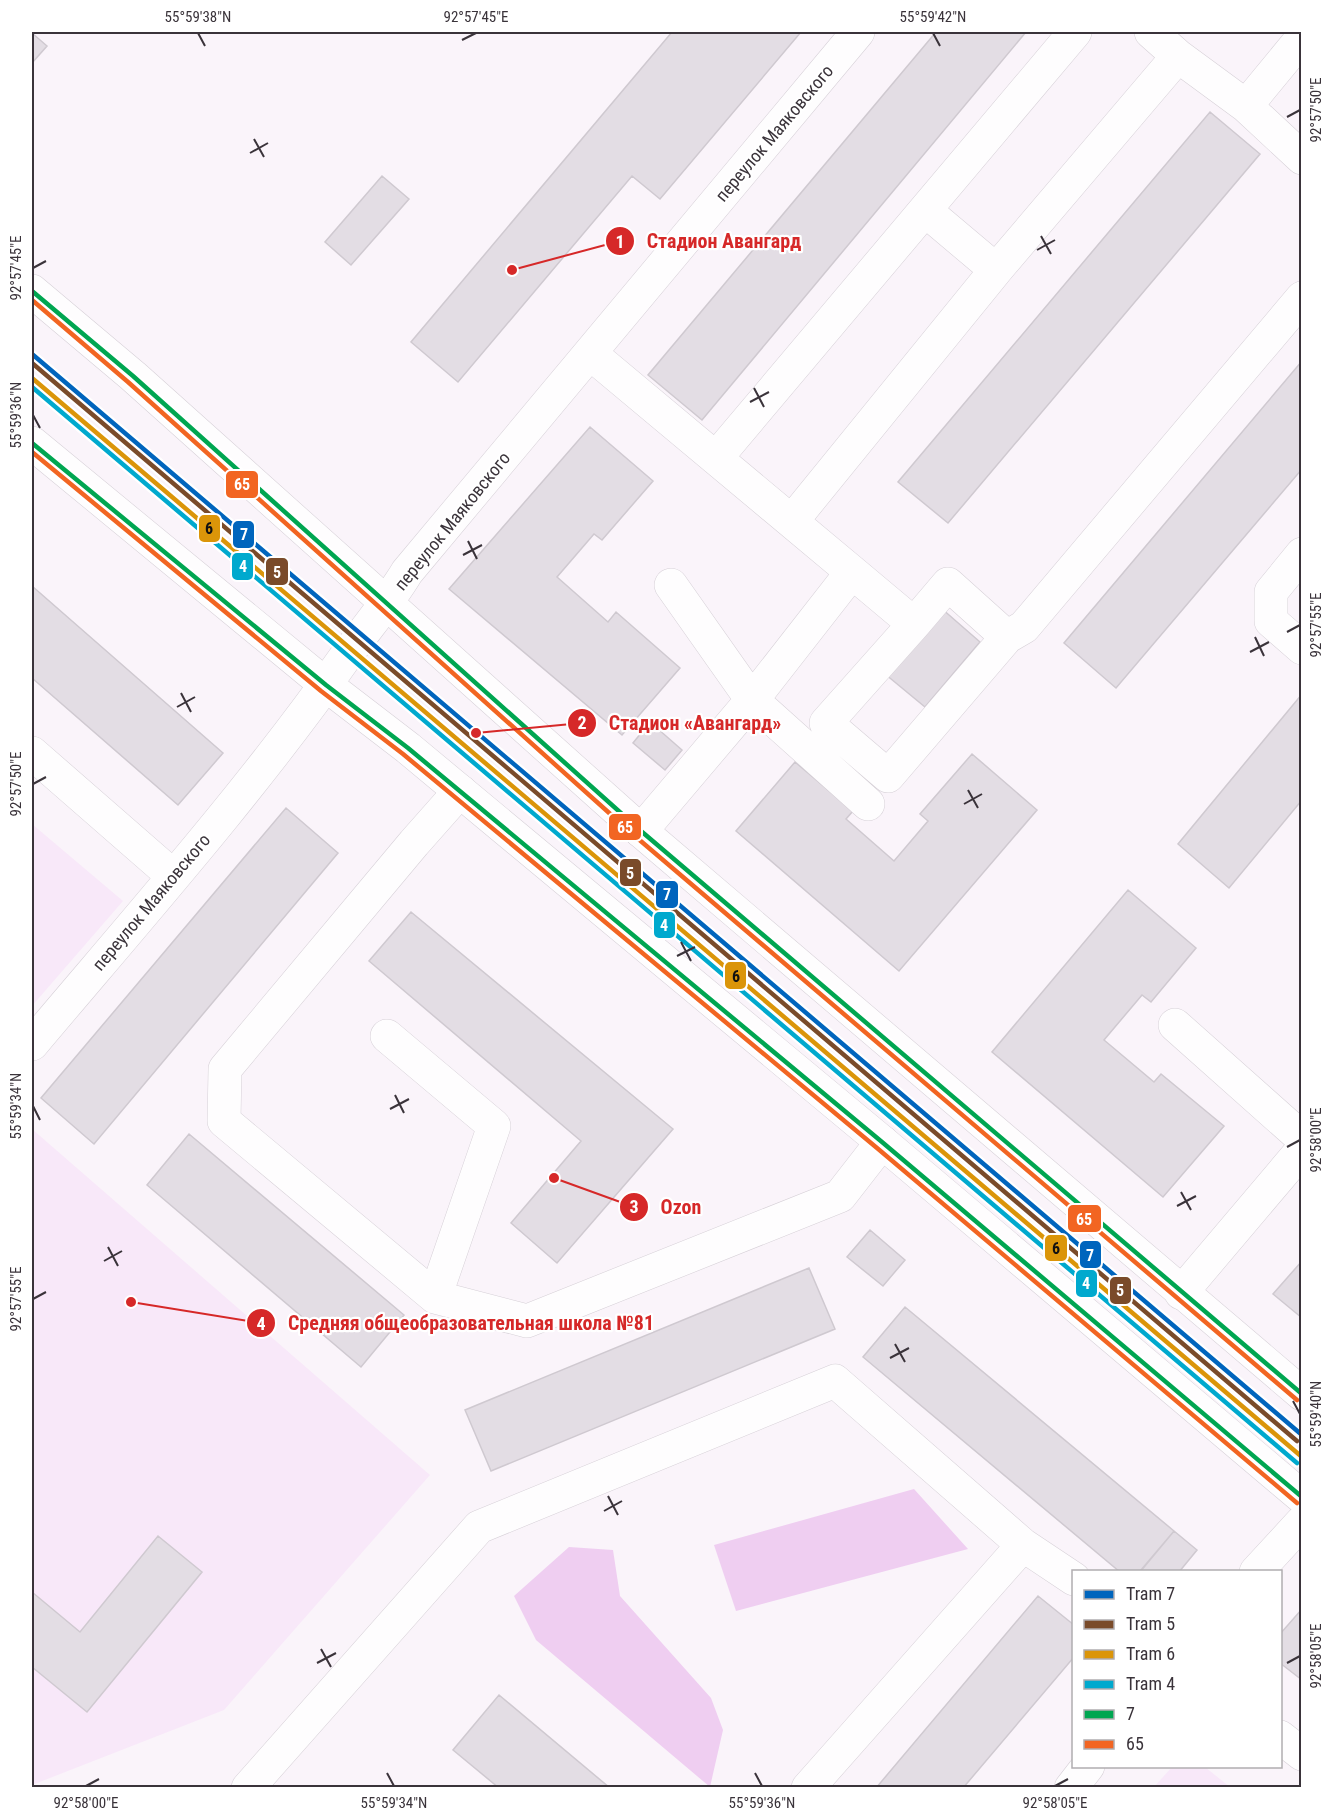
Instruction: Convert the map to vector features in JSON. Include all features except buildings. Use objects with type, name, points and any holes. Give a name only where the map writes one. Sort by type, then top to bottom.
[{"type":"main road","name":"переулок Маяковского","points":[[32,1044],[281,745],[388,603],[407,572],[858,32]]},
{"type":"main road","points":[[716,458],[1075,32]]},
{"type":"main road","points":[[1151,32],[1178,56],[1246,106],[1302,158]]},
{"type":"main road","points":[[1246,106],[1302,38]]},
{"type":"main road","points":[[792,521],[996,270],[1178,56]]},
{"type":"main road","points":[[926,211],[996,270]]},
{"type":"main road","points":[[32,291],[134,376],[641,831],[1302,1394]]},
{"type":"main road","points":[[1007,637],[948,584],[826,723],[888,776],[1007,637],[1024,627],[1302,298]]},
{"type":"main road","points":[[591,354],[914,624]]},
{"type":"main road","points":[[32,443],[326,685],[460,791],[882,1142],[1302,1497]]},
{"type":"main road","points":[[1302,554],[1271,592],[1271,621],[1302,648]]},
{"type":"main road","points":[[641,831],[752,700],[852,572]]},
{"type":"main road","points":[[671,585],[752,700],[868,804]]},
{"type":"main road","points":[[32,753],[173,876]]},
{"type":"main road","points":[[460,791],[225,1069],[224,1120],[435,1297],[527,1321],[840,1196],[882,1142]]},
{"type":"main road","points":[[1174,1025],[1302,1138]]},
{"type":"main road","points":[[387,1036],[494,1126],[435,1297]]},
{"type":"main road","points":[[1181,1293],[1302,1150]]},
{"type":"main road","points":[[248,1788],[479,1527],[835,1381],[1023,1545],[1072,1578]]},
{"type":"main road","points":[[1258,1570],[1302,1522]]},
{"type":"main road","points":[[808,1788],[1023,1545]]},
{"type":"main road","points":[[1282,1738],[1302,1754]]},
{"type":"main road","points":[[1071,1788],[1087,1768]]},
{"type":"shaded area","points":[[32,824],[123,901],[32,1006]]},
{"type":"shaded area","points":[[32,1129],[430,1475],[224,1710],[32,1785]]},
{"type":"shaded area","points":[[914,1489],[968,1549],[736,1611],[714,1545]]},
{"type":"shaded area","points":[[569,1547],[613,1550],[620,1596],[711,1698],[723,1730],[710,1787],[536,1640],[514,1596]]},
{"type":"shaded area","points":[[1171,1768],[1206,1768],[1230,1787],[1154,1787]]},
{"type":"tram line","name":"7","points":[[32,354],[1302,1435]]},
{"type":"tram line","name":"5","points":[[32,363],[1297,1441]]},
{"type":"tram line","name":"6","points":[[32,378],[1302,1457]]},
{"type":"tram line","name":"4","points":[[32,387],[1297,1463]]},
{"type":"transit line","name":"7","points":[[32,291],[133,376],[641,831],[1302,1394]]},
{"type":"transit line","name":"65","points":[[32,300],[128,382],[636,837],[1297,1400]]},
{"type":"transit line","name":"7","points":[[32,443],[326,685],[408,748],[882,1142],[1302,1497]]},
{"type":"transit line","name":"65","points":[[32,452],[321,691],[403,754],[877,1148],[1297,1503]]},
{"type":"place","name":"Стадион Авангард","points":[[512,270]]},
{"type":"place","name":"Стадион «Авангард»","points":[[476,733]]},
{"type":"place","name":"Ozon","points":[[554,1178]]},
{"type":"place","name":"Средняя общеобразовательная школа №81","points":[[131,1302]]}]
